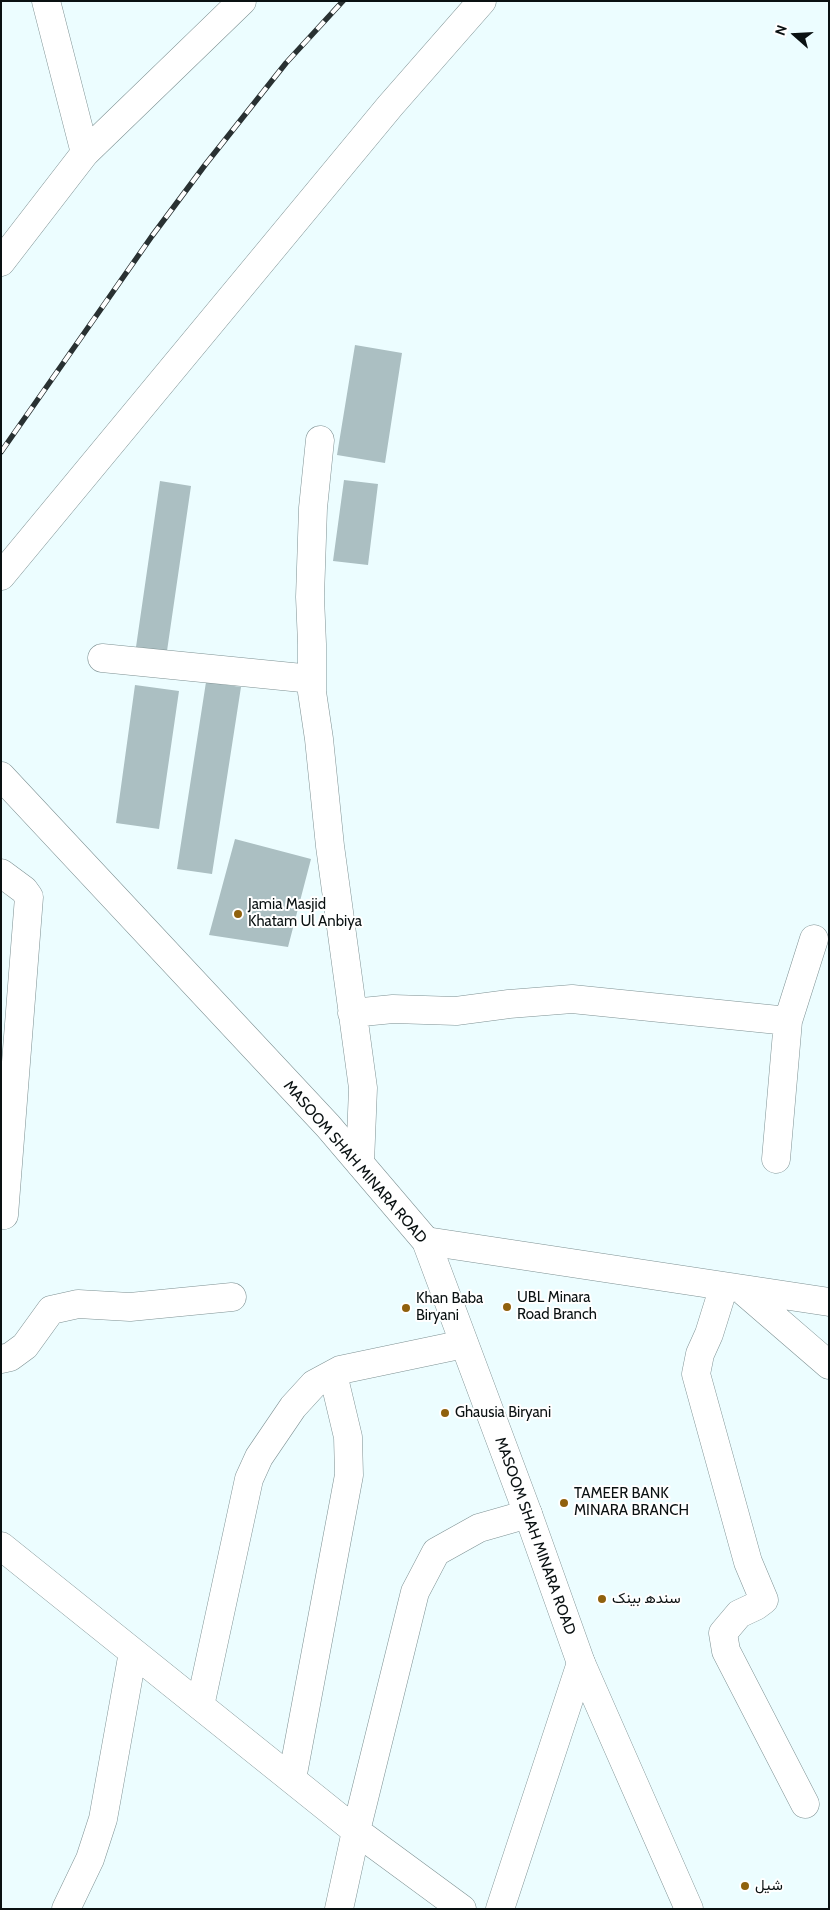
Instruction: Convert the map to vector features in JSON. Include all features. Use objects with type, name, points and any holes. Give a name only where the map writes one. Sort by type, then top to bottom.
[{"type":"street","points":[[46,1],[85,153]]},
{"type":"street","points":[[1,262],[85,153],[242,1]]},
{"type":"street","points":[[1,576],[384,114],[482,1]]},
{"type":"street","points":[[320,440],[313,508],[310,597],[312,692],[330,846],[363,1088],[360,1163]]},
{"type":"street","points":[[102,658],[312,679]]},
{"type":"street","name":"MASOOM SHAH MINARA ROAD","points":[[4,786],[328,1126],[426,1241],[528,1514],[580,1663],[689,1909]]},
{"type":"street","points":[[1,873],[24,890],[29,897],[8,1084],[4,1215]]},
{"type":"street","points":[[776,1159],[788,1021],[814,939]]},
{"type":"street","points":[[352,1013],[393,1009],[456,1011],[509,1004],[572,999],[788,1021]]},
{"type":"street","points":[[426,1241],[829,1302]]},
{"type":"street","points":[[732,1288],[829,1365]]},
{"type":"street","points":[[732,1288],[700,1354],[696,1374],[748,1562],[764,1600],[739,1614],[723,1633],[726,1652],[805,1804]]},
{"type":"street","points":[[1,1359],[10,1357],[24,1346],[51,1310],[78,1304],[130,1307],[232,1297]]},
{"type":"street","points":[[200,1706],[248,1479],[259,1456],[292,1406],[314,1384],[340,1370],[464,1344]]},
{"type":"street","points":[[292,1780],[349,1475],[348,1437],[333,1374]]},
{"type":"street","points":[[340,1909],[356,1831],[415,1592],[436,1552],[479,1528],[528,1514]]},
{"type":"street","points":[[1,1546],[356,1831],[462,1909]]},
{"type":"street","points":[[71,1907],[103,1819],[133,1652]]},
{"type":"street","points":[[500,1909],[580,1663]]},
{"type":"building","points":[[355,345],[402,353],[385,463],[337,455]]},
{"type":"building","points":[[344,480],[378,484],[368,565],[333,561]]},
{"type":"building","points":[[160,481],[191,486],[167,651],[136,647]]},
{"type":"building","points":[[206,682],[241,687],[212,874],[177,869]]},
{"type":"building","points":[[135,685],[179,691],[159,829],[116,823]]},
{"type":"building","points":[[235,839],[311,859],[288,947],[209,935]]},
{"type":"railway","points":[[1,452],[152,236],[205,165],[286,63],[343,1]]},
{"type":"place","name":"Jamia Masjid Khatam Ul Anbiya","points":[[238,914]]},
{"type":"place","name":"UBL Minara Road Branch","points":[[507,1307]]},
{"type":"place","name":"Khan Baba Biryani","points":[[406,1308]]},
{"type":"place","name":"Ghausia Biryani","points":[[445,1413]]},
{"type":"place","name":"TAMEER BANK MINARA BRANCH","points":[[564,1503]]},
{"type":"place","name":"سندھ بینک","points":[[602,1599]]},
{"type":"place","name":"شیل","points":[[745,1886]]}]
